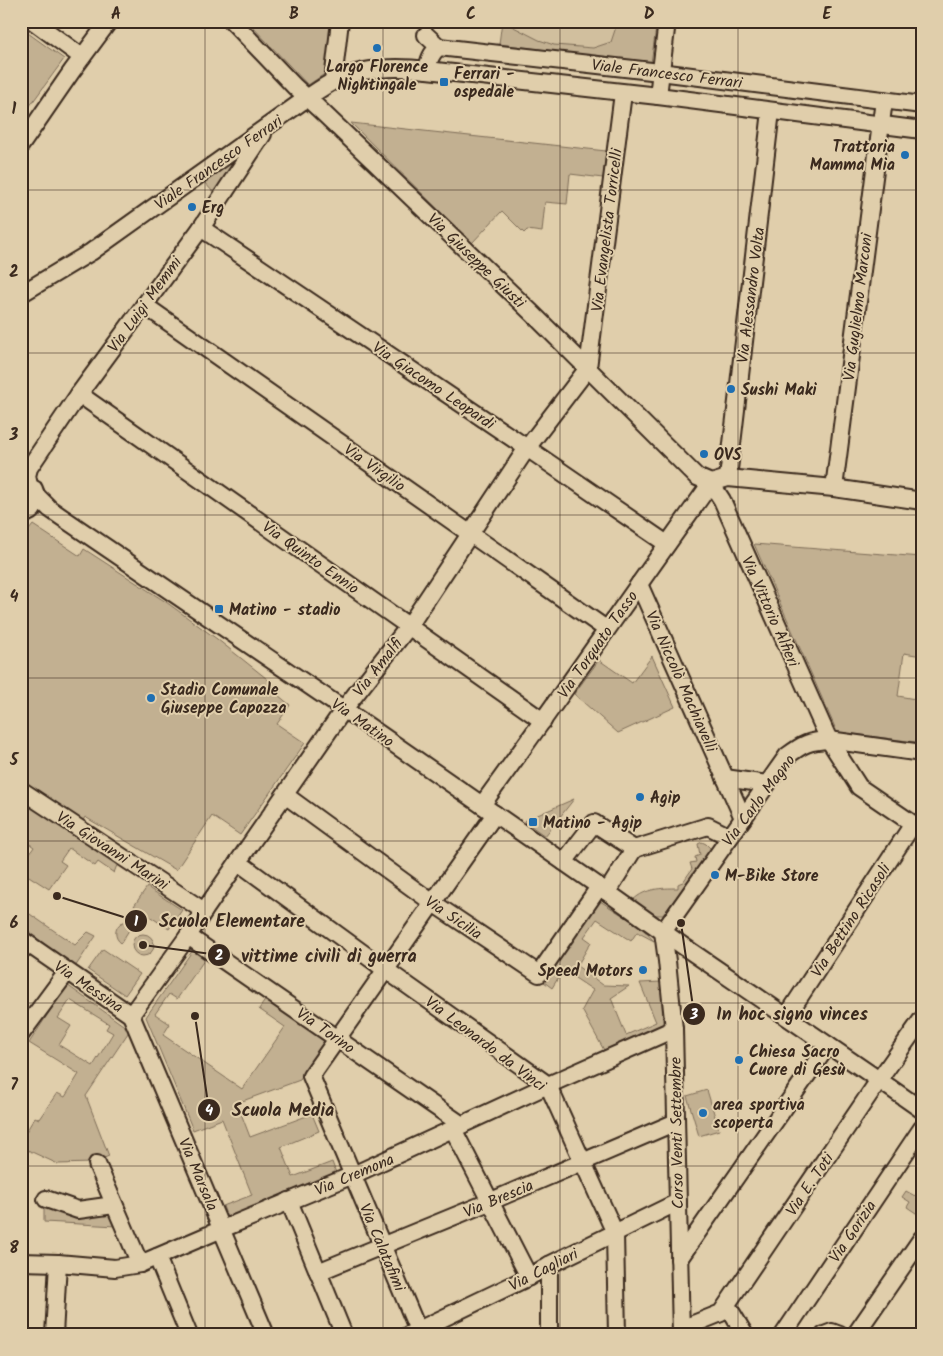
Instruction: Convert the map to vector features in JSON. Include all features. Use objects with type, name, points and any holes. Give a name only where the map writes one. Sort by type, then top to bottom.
[{"type":"street","points":[[33,21],[82,57]]},
{"type":"street","points":[[21,145],[108,21]]},
{"type":"street","name":"Via Giuseppe Giusti","points":[[232,21],[307,98],[588,368],[697,477],[711,483]]},
{"type":"street","points":[[333,81],[340,21]]},
{"type":"street","points":[[658,96],[667,21]]},
{"type":"street","points":[[426,35],[439,47],[430,56],[427,70]]},
{"type":"street","name":"Viale Francesco Ferrari","points":[[439,47],[660,72],[922,105]]},
{"type":"street","name":"Viale Francesco Ferrari","points":[[21,294],[91,252],[333,81],[372,69],[409,68],[658,96],[922,130]]},
{"type":"street","name":"Via Evangelista Torricelli","points":[[588,368],[623,93]]},
{"type":"street","name":"Via Guglielmo Marconi","points":[[834,488],[884,100]]},
{"type":"street","name":"Via Alessandro Volta","points":[[728,478],[771,111]]},
{"type":"street","name":"Via Luigi Memmi","points":[[25,514],[35,506],[27,476],[29,468],[79,394],[201,228],[269,126]]},
{"type":"street","name":"Via Giacomo Leopardi","points":[[201,228],[667,544]]},
{"type":"street","name":"Via Virgilio","points":[[144,305],[606,629]]},
{"type":"street","name":"Via Amalfi","points":[[131,1015],[188,936],[344,709],[408,626],[527,448],[588,368]]},
{"type":"street","name":"Via Quinto Ennio","points":[[79,394],[543,721]]},
{"type":"street","points":[[711,483],[728,478],[834,488],[922,501]]},
{"type":"street","name":"Via Torquato Tasso","points":[[482,805],[711,483]]},
{"type":"street","name":"Via Vittorio Alfieri","points":[[711,483],[722,500],[829,740],[859,787],[918,827]]},
{"type":"street","name":"Via Matino","points":[[29,488],[50,509],[60,516],[344,709],[922,1110]]},
{"type":"street","name":"Via Matino","points":[[25,514],[39,512],[60,516]]},
{"type":"street","name":"Via Niccolò Machiavelli","points":[[639,584],[743,818]]},
{"type":"street","name":"Via Carlo Magno","points":[[663,932],[787,756],[801,746],[815,741],[829,740],[922,753]]},
{"type":"street","points":[[725,778],[767,784]]},
{"type":"street","name":"Via Giovanni Marini","points":[[21,790],[204,911]]},
{"type":"street","name":"Via Sicilia","points":[[285,795],[433,903],[539,974],[603,889]]},
{"type":"street","points":[[338,1038],[496,814]]},
{"type":"street","points":[[564,862],[594,823],[634,849]]},
{"type":"street","points":[[603,889],[634,849],[708,826],[730,837]]},
{"type":"street","name":"Via Bettino Ricasoli","points":[[787,1016],[918,827]]},
{"type":"street","name":"Via Leonardo da Vinci","points":[[238,862],[548,1085],[614,1233],[617,1335]]},
{"type":"street","name":"Corso Venti Settembre","points":[[663,932],[674,1029],[681,1332]]},
{"type":"street","name":"Via Torino","points":[[188,936],[338,1038],[458,1127],[489,1202],[529,1277]]},
{"type":"street","name":"Via Messina","points":[[21,939],[131,1015]]},
{"type":"street","points":[[21,1034],[67,972]]},
{"type":"street","name":"Via Marsala","points":[[131,1015],[266,1335]]},
{"type":"street","name":"Via E. Toti","points":[[681,1332],[721,1313],[922,1019]]},
{"type":"street","name":"Via Cremona","points":[[21,1262],[115,1268],[140,1264],[353,1175],[674,1029]]},
{"type":"street","name":"Via Calatafimi","points":[[338,1038],[311,1076],[383,1245],[416,1333]]},
{"type":"street","points":[[679,1260],[828,1045]]},
{"type":"street","name":"Via Brescia","points":[[318,1272],[489,1202],[676,1122]]},
{"type":"street","name":"Via Gorizia","points":[[783,1335],[922,1128]]},
{"type":"street","points":[[97,1164],[140,1264]]},
{"type":"street","points":[[46,1199],[78,1210],[114,1205]]},
{"type":"street","points":[[289,1201],[344,1335]]},
{"type":"street","name":"Via Cagliari","points":[[416,1333],[678,1202]]},
{"type":"street","points":[[855,1335],[922,1238]]},
{"type":"street","points":[[157,1257],[189,1335]]},
{"type":"street","points":[[54,1335],[58,1263]]},
{"type":"street","points":[[549,1265],[549,1335]]},
{"type":"street","points":[[727,1305],[745,1335]]},
{"type":"street","points":[[824,1335],[832,1332],[840,1335]]},
{"type":"shaded area","points":[[247,21],[333,21],[326,73],[308,85]]},
{"type":"shaded area","points":[[502,21],[657,21],[651,63],[499,44]]},
{"type":"shaded area","points":[[502,21],[539,40],[554,45],[593,48],[611,42],[618,21],[657,21],[651,63],[499,44]]},
{"type":"shaded area","points":[[21,28],[64,59],[21,118]]},
{"type":"shaded area","points":[[351,123],[606,151],[603,178],[570,174],[567,204],[545,202],[542,232],[527,230],[524,233],[502,211],[472,243]]},
{"type":"shaded area","points":[[231,161],[234,164],[214,193],[203,181]]},
{"type":"shaded area","name":"Stadio Comunale Giuseppe Capozza","points":[[33,525],[80,556],[84,549],[166,602],[217,639],[281,690],[278,695],[290,705],[277,724],[305,743],[240,835],[212,816],[176,870],[85,817],[81,824],[21,783],[21,540]]},
{"type":"shaded area","points":[[754,544],[922,557],[922,656],[904,653],[898,696],[921,700],[916,742],[837,732]]},
{"type":"shaded area","points":[[652,656],[675,707],[618,733],[574,694],[599,660],[632,683]]},
{"type":"shaded area","points":[[21,799],[117,865],[114,873],[98,862],[95,866],[69,848],[60,861],[66,865],[49,889],[21,871],[21,866],[34,847],[21,838]]},
{"type":"shaded area","points":[[574,799],[545,836],[524,821]]},
{"type":"shaded area","points":[[702,842],[711,849],[663,915],[654,915],[633,900],[648,891],[678,888],[678,884],[683,882],[692,869],[690,863],[696,862],[695,857],[700,855],[698,844]]},
{"type":"shaded area","points":[[147,887],[182,910],[169,929],[134,906]]},
{"type":"shaded area","points":[[600,901],[641,927],[654,941],[637,932],[631,941],[597,919],[584,937],[591,942],[577,966],[603,985],[629,986],[611,998],[626,1035],[656,1022],[640,983],[661,982],[663,1025],[605,1052],[582,1010],[593,990],[563,970],[552,988],[544,982]]},
{"type":"shaded area","points":[[21,908],[75,945],[88,932],[96,936],[75,967],[21,926]]},
{"type":"shaded area","points":[[130,920],[134,922],[121,943],[116,936],[116,930],[121,923]]},
{"type":"shaded area","points":[[143,934],[151,937],[154,945],[151,953],[143,956],[135,953],[132,945],[135,937]]},
{"type":"shaded area","points":[[195,947],[207,956],[177,999],[169,994],[155,1014],[170,1024],[163,1035],[242,1089],[285,1027],[259,1009],[266,999],[326,1040],[300,1080],[237,1103],[250,1137],[312,1114],[319,1131],[281,1147],[293,1177],[332,1162],[336,1173],[227,1218],[223,1206],[252,1195],[222,1119],[193,1130],[146,1017]]},
{"type":"shaded area","points":[[103,949],[140,974],[125,995],[88,970]]},
{"type":"shaded area","points":[[67,985],[130,1030],[86,1096],[109,1156],[92,1163],[58,1164],[21,1147],[21,1140],[35,1117],[39,1119],[57,1093],[65,1097],[79,1074],[29,1043]],"holes":[[[70,1000],[109,1024],[106,1029],[113,1033],[93,1066],[59,1045],[71,1026],[58,1018]]]},
{"type":"shaded area","name":"area sportiva scoperta","points":[[707,1090],[719,1130],[699,1136],[687,1096]]},
{"type":"shaded area","points":[[920,1188],[922,1193],[917,1201],[922,1205],[922,1217],[907,1207],[910,1202],[902,1197],[906,1191],[915,1196]]},
{"type":"shaded area","points":[[44,1206],[111,1213],[116,1226],[44,1222]]},
{"type":"place","name":"Largo Florence Nightingale","points":[[377,48]]},
{"type":"place","name":"Ferrari - ospedale","points":[[444,82]]},
{"type":"place","name":"Trattoria Mamma Mia","points":[[905,155]]},
{"type":"place","name":"Erg","points":[[192,207]]},
{"type":"place","name":"Sushi Maki","points":[[731,389]]},
{"type":"place","name":"OVS","points":[[704,454]]},
{"type":"place","name":"Matino - stadio","points":[[219,609]]},
{"type":"place","name":"Stadio Comunale Giuseppe Capozza","points":[[151,698]]},
{"type":"place","name":"Agip","points":[[640,797]]},
{"type":"place","name":"Matino - Agip","points":[[533,822]]},
{"type":"place","name":"M-Bike Store","points":[[715,875]]},
{"type":"place","name":"Scuola Elementare","points":[[57,896]]},
{"type":"place","name":"In hoc signo vinces","points":[[681,923]]},
{"type":"place","name":"vittime civili di guerra","points":[[143,945]]},
{"type":"place","name":"Speed Motors","points":[[643,970]]},
{"type":"place","name":"Scuola Media","points":[[195,1016]]},
{"type":"place","name":"Chiesa Sacro Cuore di Gesù","points":[[739,1060]]},
{"type":"place","name":"area sportiva scoperta","points":[[703,1113]]}]
